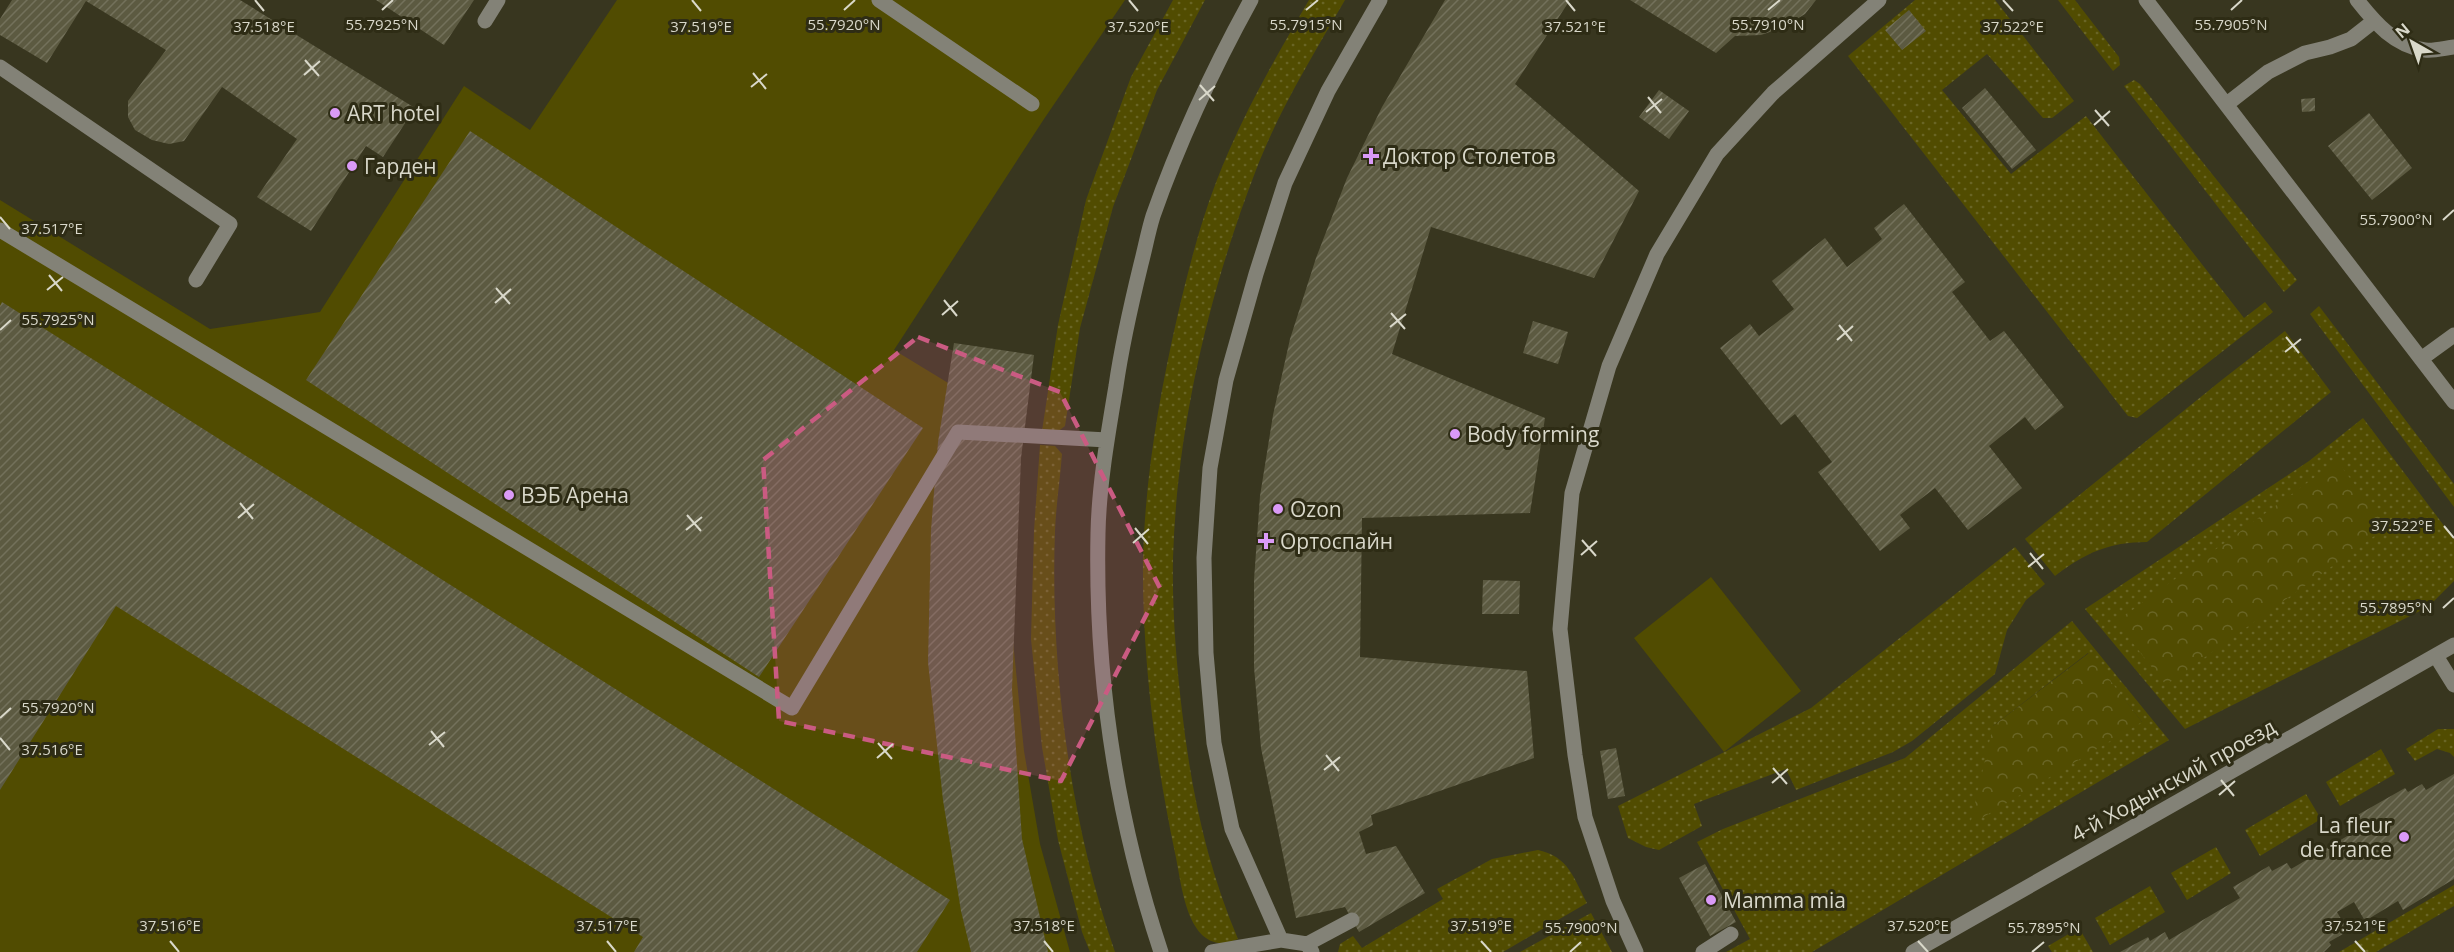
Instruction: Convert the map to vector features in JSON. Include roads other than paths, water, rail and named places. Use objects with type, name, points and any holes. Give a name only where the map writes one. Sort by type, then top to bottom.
[{"type":"street","points":[[485,21],[498,0]]},
{"type":"street","points":[[879,0],[1032,104]]},
{"type":"street","points":[[1161,952],[1124,825],[1098,633],[1098,530],[1107,440],[1123,335],[1152,218],[1196,109],[1251,0]]},
{"type":"street","points":[[1281,940],[1257,891],[1232,829],[1214,743],[1206,653],[1204,558],[1210,468],[1226,380],[1285,183],[1328,91],[1380,0]]},
{"type":"street","points":[[1636,952],[1613,901],[1585,817],[1575,755],[1560,629],[1572,493],[1609,366],[1657,254],[1717,154],[1773,93],[1879,0]]},
{"type":"street","points":[[2146,0],[2454,402]]},
{"type":"street","points":[[2357,0],[2374,21],[2401,44],[2427,51],[2454,47]]},
{"type":"street","points":[[2227,104],[2268,72],[2304,53],[2351,39],[2374,21]]},
{"type":"street","points":[[0,67],[230,224],[196,280]]},
{"type":"street","points":[[0,230],[792,708],[958,432],[1107,440]]},
{"type":"street","points":[[2421,359],[2454,335]]},
{"type":"street","name":"4-й Ходынский проезд","points":[[1913,952],[2454,645]]},
{"type":"street","points":[[2436,656],[2454,685]]},
{"type":"street","points":[[1212,952],[1281,940],[1309,948],[1352,920]]},
{"type":"street","points":[[1703,952],[1731,934]]},
{"type":"place","name":"ART hotel","points":[[335,113]]},
{"type":"place","name":"Доктор Столетов","points":[[1371,156]]},
{"type":"place","name":"Гарден","points":[[352,166]]},
{"type":"place","name":"Body forming","points":[[1455,434]]},
{"type":"place","name":"ВЭБ Арена","points":[[509,495]]},
{"type":"place","name":"Ozon","points":[[1278,509]]},
{"type":"place","name":"Ортоспайн","points":[[1266,541]]},
{"type":"place","name":"La fleur de france","points":[[2404,837]]},
{"type":"place","name":"Mamma mia","points":[[1711,900]]}]
